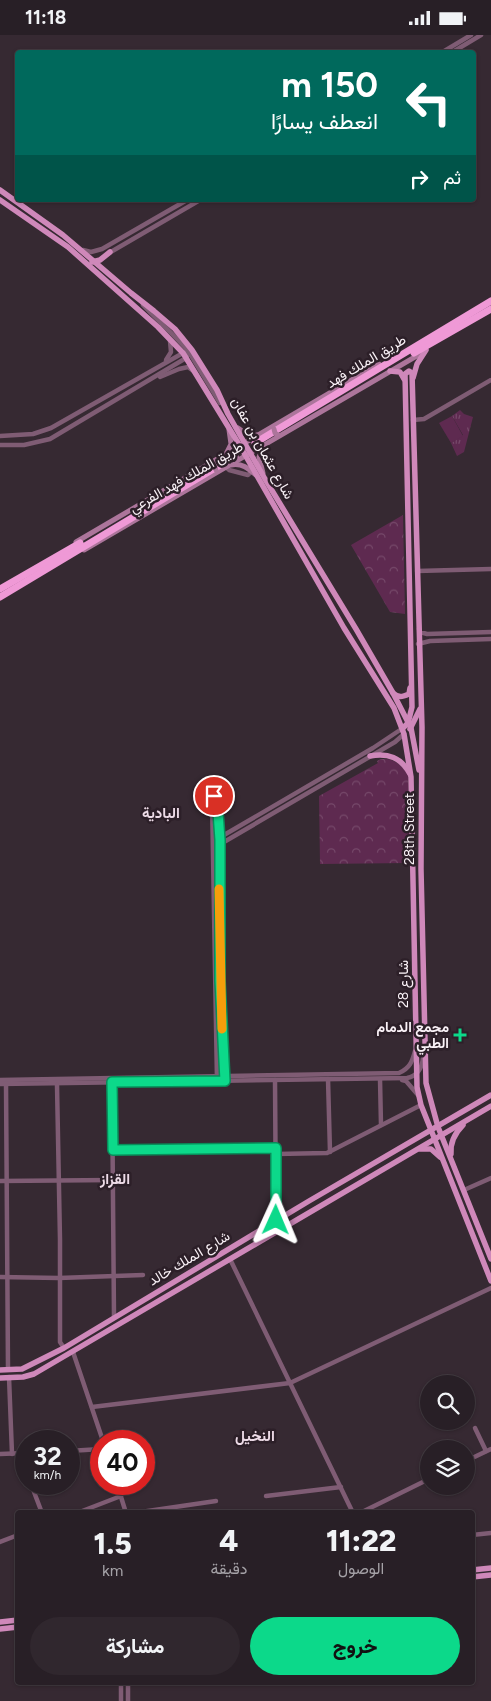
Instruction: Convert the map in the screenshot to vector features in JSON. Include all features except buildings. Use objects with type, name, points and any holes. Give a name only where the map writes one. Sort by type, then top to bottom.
[{"type":"highway","name":"طريق الملك فهد","points":[[491,301],[255,444],[491,309]]},
{"type":"highway","points":[[0,589],[235,455],[0,597]]},
{"type":"main road","name":"شارع عثمان بن عفان","points":[[0,190],[15,201]]},
{"type":"main road","name":"شارع عثمان بن عفان","points":[[0,200],[68,247],[186,354],[265,479],[356,629],[392,693],[409,725],[421,781]]},
{"type":"main road","name":"شارع عثمان بن عفان","points":[[16,202],[78,247],[175,329],[188,344],[217,390],[232,426]]},
{"type":"main road","points":[[81,259],[85,262],[95,262],[110,252]]},
{"type":"main road","name":"طريق الملك فهد الفرعي","points":[[52,558],[72,545],[216,468],[248,454],[426,350],[475,319]]},
{"type":"main road","name":"طريق الملك فهد الفرعي","points":[[62,561],[93,545],[216,468],[224,455],[426,339]]},
{"type":"main road","points":[[409,725],[412,707],[412,684],[409,388],[416,364],[426,350]]},
{"type":"main road","points":[[390,371],[402,373],[409,388]]},
{"type":"main road","name":"28th Street","points":[[409,388],[413,419],[421,704],[424,1049],[426,1083],[432,1111],[441,1136],[491,1259]]},
{"type":"main road","points":[[224,455],[230,449],[232,426],[248,435],[260,435]]},
{"type":"main road","points":[[275,427],[275,433],[279,435]]},
{"type":"main road","points":[[265,479],[259,457],[261,450],[267,443]]},
{"type":"main road","name":"شارع عثمان بن عفان","points":[[248,454],[254,474],[344,628],[394,708],[403,731]]},
{"type":"main road","points":[[216,468],[242,464],[254,474]]},
{"type":"main road","points":[[392,693],[398,697],[403,697],[409,694],[412,684]]},
{"type":"main road","points":[[403,731],[409,725],[421,704]]},
{"type":"main road","name":"شارع 28","points":[[403,731],[411,777],[416,1050],[419,1097],[430,1130],[491,1281]]},
{"type":"main road","points":[[370,756],[389,755],[399,760],[411,777]]},
{"type":"main road","name":"شارع الملك خالد","points":[[0,1369],[22,1369],[64,1348],[276,1220],[491,1095]]},
{"type":"main road","name":"شارع الملك خالد","points":[[0,1377],[23,1377],[34,1374],[491,1106]]},
{"type":"main road","points":[[432,1111],[444,1119],[451,1118]]},
{"type":"main road","points":[[422,1135],[426,1132],[427,1120]]},
{"type":"main road","points":[[451,1161],[450,1150],[452,1142],[455,1135],[468,1120]]},
{"type":"main road","points":[[416,1150],[431,1149],[443,1161]]},
{"type":"main road","points":[[475,1570],[491,1568]]},
{"type":"main road","points":[[475,1577],[491,1575]]},
{"type":"main road","points":[[1,1622],[15,1621]]},
{"type":"main road","points":[[0,1629],[15,1627]]},
{"type":"street","points":[[446,50],[471,35]]},
{"type":"street","points":[[456,50],[481,35]]},
{"type":"street","points":[[78,247],[91,253],[184,202]]},
{"type":"street","points":[[110,244],[97,253],[96,257],[110,252],[197,202]]},
{"type":"street","points":[[109,274],[102,266],[102,262],[110,252]]},
{"type":"street","points":[[131,293],[169,329],[228,414]]},
{"type":"street","points":[[153,369],[169,357],[171,352],[170,341]]},
{"type":"street","points":[[0,436],[33,434],[52,428],[153,369],[186,354]]},
{"type":"street","points":[[0,445],[24,445],[50,439],[145,383],[186,354]]},
{"type":"street","points":[[145,383],[188,367],[197,374]]},
{"type":"street","points":[[413,419],[424,419],[491,380]]},
{"type":"street","points":[[417,571],[491,569]]},
{"type":"street","points":[[418,627],[420,632],[433,634],[491,632]]},
{"type":"street","points":[[430,641],[430,637],[433,634]]},
{"type":"street","points":[[418,644],[430,641],[491,639]]},
{"type":"street","points":[[220,840],[224,842],[395,742],[403,731]]},
{"type":"street","points":[[220,840],[224,835],[403,731]]},
{"type":"street","points":[[217,1079],[212,799],[214,796],[217,798],[220,840],[220,981],[225,1078]]},
{"type":"street","points":[[225,1078],[275,1080],[413,1077],[418,1072],[422,1063],[424,1049]]},
{"type":"street","points":[[0,1084],[57,1085],[399,1073],[408,1069],[416,1050]]},
{"type":"street","points":[[396,1078],[406,1081],[419,1097]]},
{"type":"street","points":[[0,1080],[217,1079]]},
{"type":"street","points":[[328,1079],[330,1152]]},
{"type":"street","points":[[380,1079],[381,1125]]},
{"type":"street","points":[[6,1084],[8,1081],[15,1080]]},
{"type":"street","points":[[275,1080],[276,1220]]},
{"type":"street","points":[[112,1082],[114,1317]]},
{"type":"street","points":[[6,1084],[8,1369]]},
{"type":"street","points":[[57,1085],[60,1342],[64,1348]]},
{"type":"street","points":[[276,1154],[330,1152],[421,1105]]},
{"type":"street","points":[[113,1150],[276,1148]]},
{"type":"street","points":[[464,1190],[491,1179]]},
{"type":"street","points":[[0,1181],[113,1180]]},
{"type":"street","points":[[230,1259],[352,1510]]},
{"type":"street","points":[[0,1277],[60,1278],[142,1275]]},
{"type":"street","points":[[92,1407],[290,1383],[491,1288]]},
{"type":"street","points":[[73,1351],[99,1430]]},
{"type":"street","points":[[9,1377],[12,1454]]},
{"type":"street","points":[[475,1428],[488,1450],[475,1456]]},
{"type":"street","points":[[0,1454],[15,1454]]},
{"type":"street","points":[[366,1510],[420,1483]]},
{"type":"street","points":[[266,1496],[341,1487]]},
{"type":"street","points":[[36,1495],[41,1510]]},
{"type":"street","points":[[85,1510],[121,1496],[125,1510]]},
{"type":"street","points":[[154,1510],[216,1501]]},
{"type":"street","points":[[475,1535],[491,1533]]},
{"type":"street","points":[[0,1541],[15,1536]]},
{"type":"street","points":[[0,1615],[1,1622]]},
{"type":"street","points":[[121,1685],[121,1701]]},
{"type":"street","points":[[128,1685],[128,1701]]},
{"type":"green space","points":[[460,410],[464,414],[473,417],[464,452],[457,456],[451,443],[463,435],[452,416]]},
{"type":"green space","points":[[452,416],[463,436],[451,443],[439,423]]},
{"type":"green space","points":[[403,515],[405,614],[390,612],[351,545]]},
{"type":"green space","points":[[381,759],[396,762],[408,774],[409,863],[320,864],[319,796],[378,763],[377,761]]},
{"type":"tunnel","points":[[234,454],[255,443]]},
{"type":"slow traffic","points":[[219,889],[222,1029]]},
{"type":"place","name":"مجمع الدمام الطبي","points":[[460,1035]]},
{"type":"district","name":"البادية","points":[[161,813]]},
{"type":"district","name":"القزاز","points":[[115,1179]]},
{"type":"district","name":"النخيل","points":[[255,1436]]},
{"type":"route","points":[[214,796],[217,798],[220,840],[220,981],[225,1081],[112,1082],[113,1150],[276,1148],[276,1220]]}]
